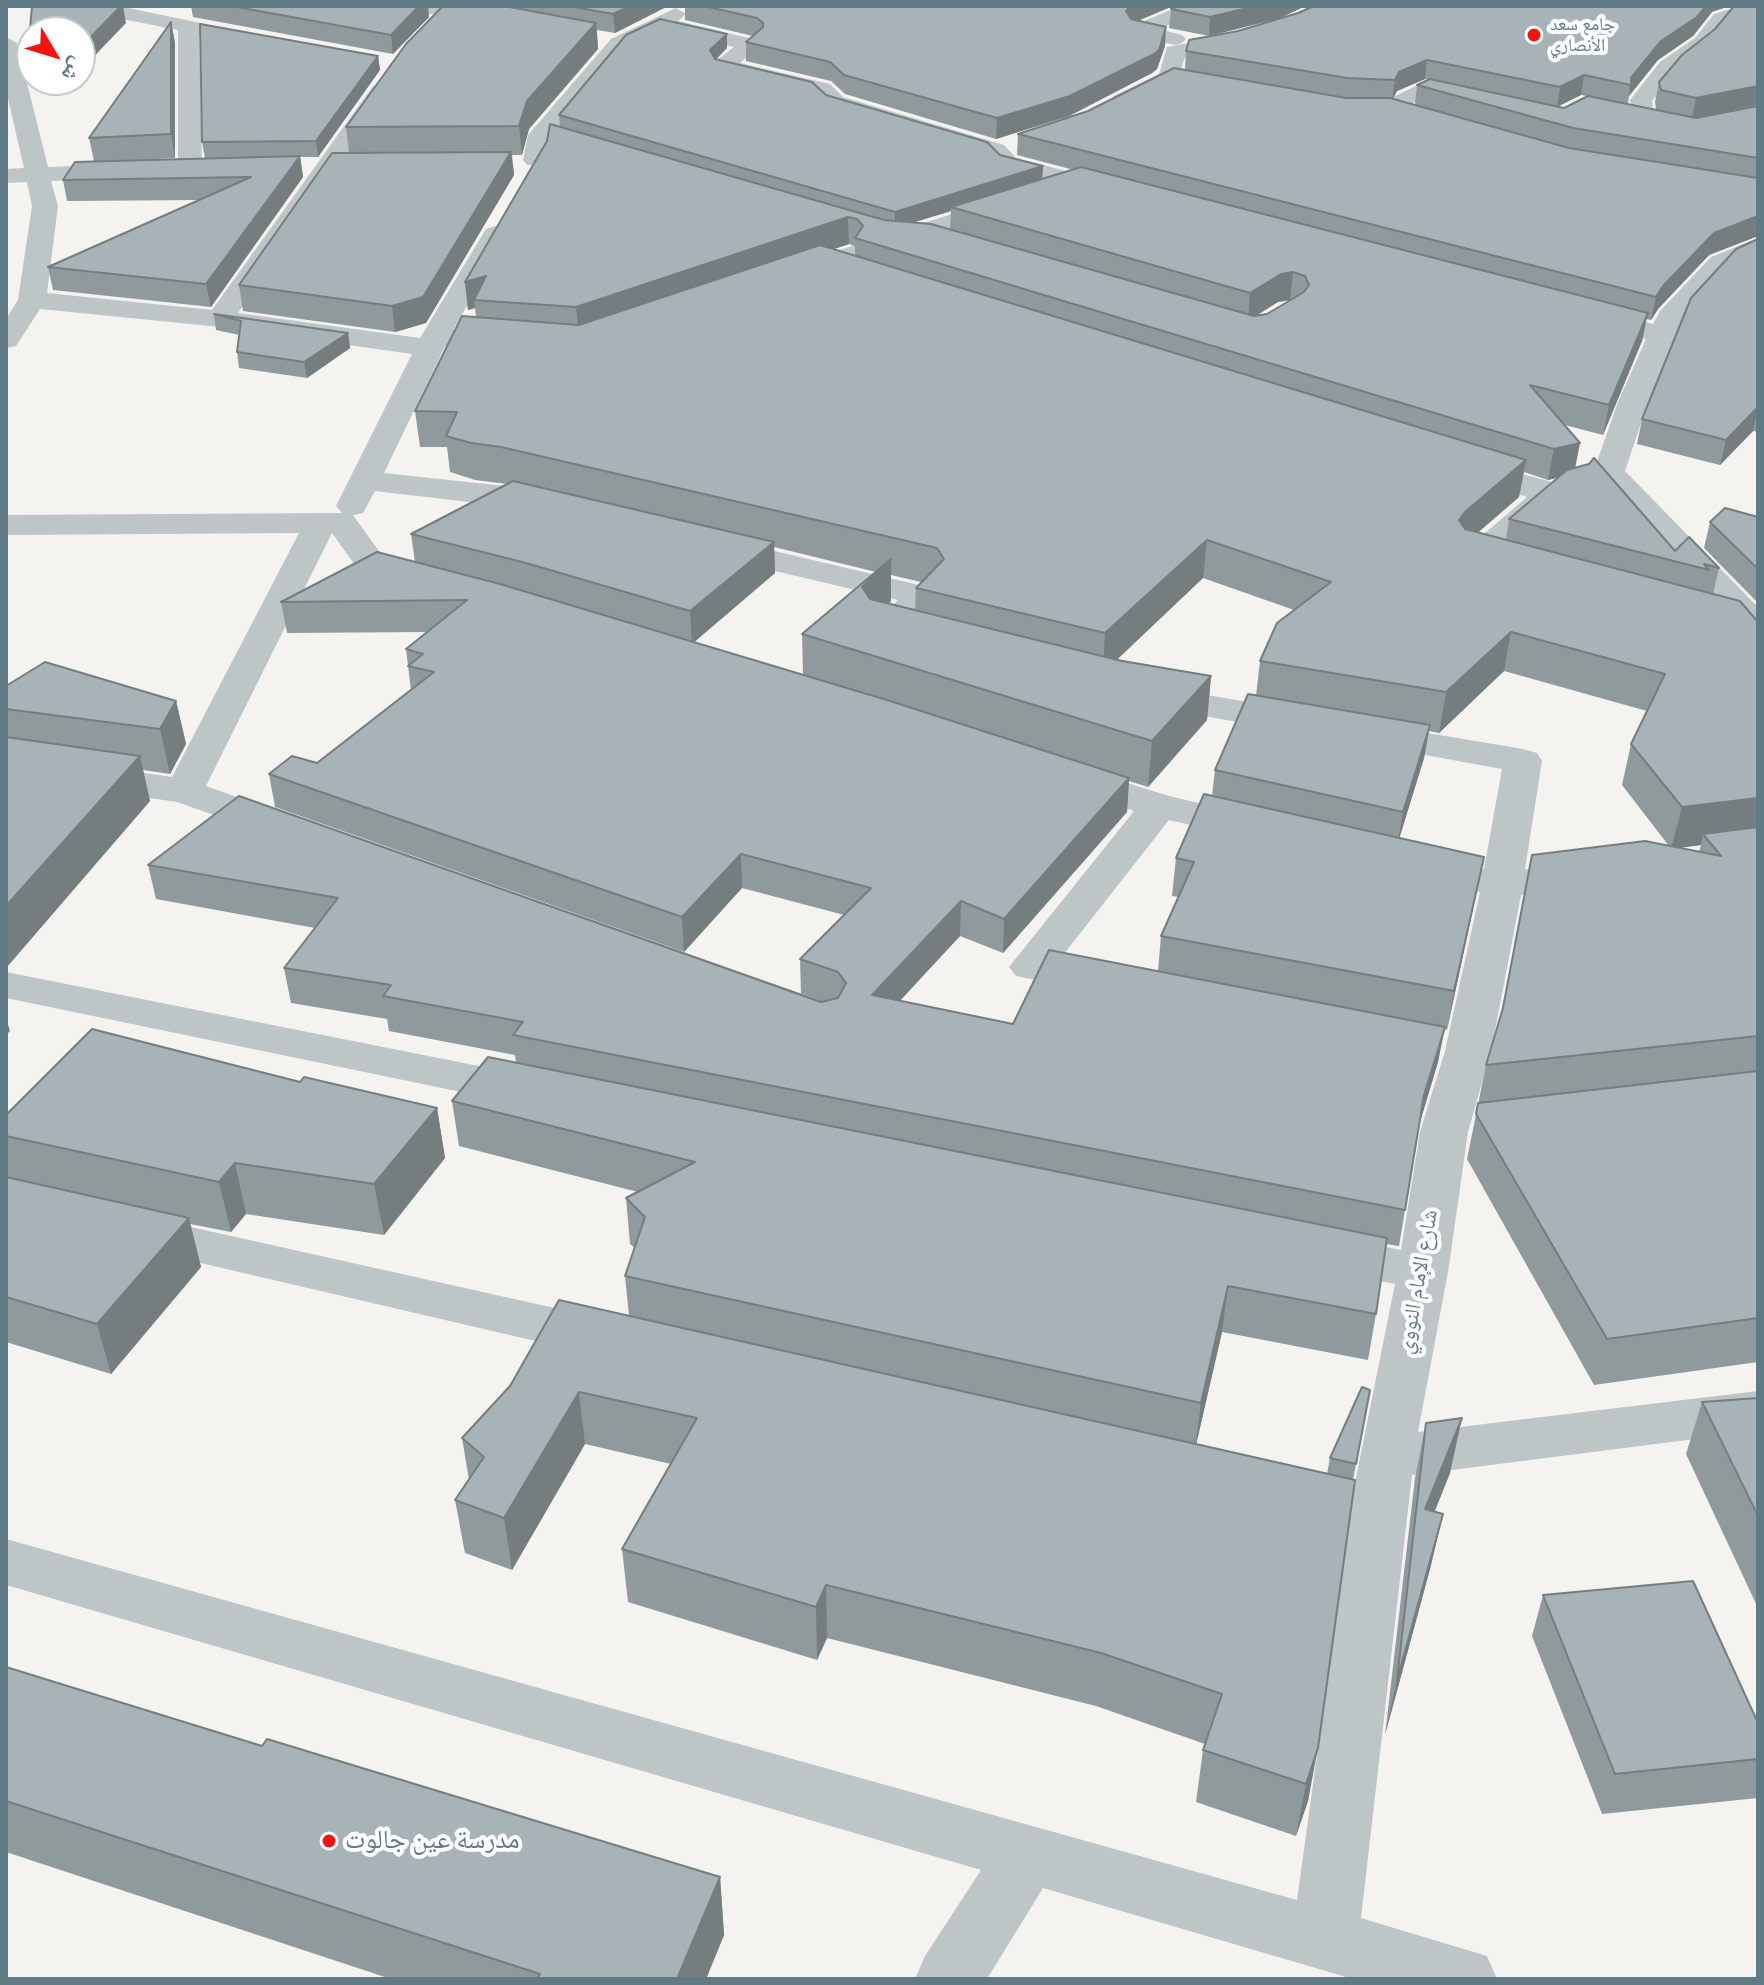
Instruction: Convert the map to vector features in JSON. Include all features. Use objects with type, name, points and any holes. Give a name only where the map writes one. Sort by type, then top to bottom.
[{"type":"street","points":[[87,6],[278,43]]},
{"type":"street","points":[[420,6],[512,23]]},
{"type":"street","points":[[527,169],[540,135],[618,43],[693,6]]},
{"type":"street","points":[[1198,6],[1137,31],[1209,46]]},
{"type":"street","points":[[1104,111],[1173,78],[1175,52],[1236,41],[1288,25],[1330,6]]},
{"type":"street","points":[[1643,116],[1641,100],[1668,67],[1702,42],[1721,18],[1758,7]]},
{"type":"street","points":[[430,32],[450,11]]},
{"type":"street","points":[[658,23],[750,44],[724,66],[822,89],[835,102],[996,150],[1008,163],[1140,198]]},
{"type":"street","points":[[188,27],[190,168]]},
{"type":"street","points":[[588,37],[618,43]]},
{"type":"street","points":[[6,43],[45,206],[32,300],[6,340]]},
{"type":"street","points":[[220,319],[399,64]]},
{"type":"street","points":[[1389,108],[1424,89],[1500,105]]},
{"type":"street","points":[[1359,108],[1389,108],[1420,117]]},
{"type":"street","points":[[1618,112],[1667,122]]},
{"type":"street","points":[[540,135],[628,161]]},
{"type":"street","points":[[996,150],[1023,142]]},
{"type":"street","points":[[298,167],[361,166]]},
{"type":"street","points":[[6,176],[221,168]]},
{"type":"street","points":[[765,284],[894,239],[1079,182]]},
{"type":"street","points":[[184,791],[333,523],[365,480],[432,342],[504,218]]},
{"type":"street","points":[[850,226],[894,239],[933,240],[963,249]]},
{"type":"street","points":[[1609,473],[1633,402],[1670,317],[1720,263],[1758,246]]},
{"type":"street","points":[[820,265],[865,280]]},
{"type":"street","points":[[32,300],[432,342],[537,344]]},
{"type":"street","points":[[1566,311],[1662,335]]},
{"type":"street","points":[[1442,460],[1548,493]]},
{"type":"street","points":[[1533,573],[1473,558],[1548,493],[1609,473]]},
{"type":"street","points":[[1609,473],[1662,525],[1758,630]]},
{"type":"street","points":[[365,480],[504,496],[582,515]]},
{"type":"street","points":[[6,525],[333,523],[374,568],[459,590]]},
{"type":"street","points":[[691,541],[924,596],[883,632],[942,647]]},
{"type":"street","points":[[1713,621],[1758,630]]},
{"type":"street","name":"شارع الإمام النووي","points":[[1119,691],[1523,761],[1502,885],[1445,1047],[1468,1129],[1423,1272],[1386,1457],[1325,1940]]},
{"type":"street","points":[[6,765],[184,791],[318,839]]},
{"type":"street","points":[[1038,767],[1159,806],[1284,835]]},
{"type":"street","points":[[1141,988],[1031,967],[1159,806]]},
{"type":"street","points":[[1393,860],[1502,885],[1577,875]]},
{"type":"street","points":[[6,985],[566,1099]]},
{"type":"street","points":[[98,1223],[652,1348]]},
{"type":"street","points":[[1283,1244],[1423,1272]]},
{"type":"street","points":[[1386,1457],[1758,1411]]},
{"type":"street","points":[[1240,1484],[1378,1516]]},
{"type":"street","points":[[6,1562],[1463,1979]]},
{"type":"street","points":[[949,1979],[1028,1855]]},
{"type":"building","points":[[32,6],[121,6],[96,32],[96,16],[31,16]]},
{"type":"building","points":[[231,6],[419,6],[391,35]]},
{"type":"building","points":[[443,6],[504,6],[596,23],[527,101],[519,126],[346,127],[406,44]]},
{"type":"building","points":[[569,6],[630,6],[613,14]]},
{"type":"building","points":[[704,6],[1130,6],[1126,11],[1131,19],[1166,27],[1159,50],[1154,54],[1070,96],[997,118],[844,75],[830,62],[746,42],[763,27],[763,23],[757,18]]},
{"type":"building","points":[[1179,6],[1256,6],[1210,17],[1171,9]]},
{"type":"building","points":[[1314,6],[1706,6],[1697,17],[1661,41],[1631,78],[1631,85],[1584,75],[1560,87],[1427,60],[1399,72],[1395,80],[1347,78],[1186,51],[1189,40],[1238,31]]},
{"type":"building","points":[[1734,6],[1758,6],[1758,86],[1696,98],[1661,90],[1659,82],[1682,55],[1715,29]]},
{"type":"building","points":[[660,19],[727,34],[710,50],[715,59],[812,82],[826,95],[987,142],[1000,155],[1043,166],[895,212],[559,115],[626,35]]},
{"type":"building","points":[[171,22],[171,134],[89,138]]},
{"type":"building","points":[[200,24],[378,56],[316,141],[202,142]]},
{"type":"building","points":[[1174,68],[1346,98],[1390,98],[1569,148],[1758,178],[1758,216],[1714,233],[1656,297],[1018,134],[1088,111]]},
{"type":"building","points":[[1430,79],[1564,108],[1588,96],[1696,118],[1758,106],[1758,158],[1573,128],[1417,85]]},
{"type":"building","points":[[550,124],[884,220],[931,224],[1254,316],[1267,314],[1304,292],[1309,285],[1305,276],[1293,272],[1281,274],[1250,293],[951,207],[1081,167],[1648,313],[1609,405],[1530,385],[1580,443],[1554,449],[855,238],[863,226],[857,219],[848,217],[576,307],[474,300],[486,276],[465,282],[547,141]]},
{"type":"building","points":[[511,152],[423,297],[392,306],[239,285],[332,153]]},
{"type":"building","points":[[300,156],[206,284],[48,267],[251,177],[63,180],[75,162]]},
{"type":"building","points":[[1758,239],[1758,407],[1726,440],[1642,419],[1691,298],[1736,249]]},
{"type":"building","points":[[820,245],[1526,460],[1465,512],[1459,520],[1465,529],[1740,601],[1758,622],[1758,798],[1682,807],[1631,744],[1665,674],[1511,632],[1446,692],[1260,661],[1277,623],[1331,582],[1207,540],[1105,633],[916,588],[944,559],[937,548],[501,447],[471,443],[446,436],[457,412],[415,411],[462,316],[579,325]]},
{"type":"building","points":[[214,314],[348,333],[304,362],[237,352],[241,321]]},
{"type":"building","points":[[1594,458],[1675,551],[1689,537],[1719,568],[1704,564],[1709,570],[1509,519],[1567,470],[1589,464]]},
{"type":"building","points":[[513,481],[774,542],[690,611],[526,563],[411,534]]},
{"type":"building","points":[[1725,508],[1758,517],[1758,569],[1710,522]]},
{"type":"building","points":[[377,552],[500,584],[887,700],[1129,778],[1004,919],[961,901],[872,995],[1013,1024],[1049,950],[1445,1027],[1424,1095],[1405,1210],[513,1035],[523,1022],[383,996],[391,985],[284,968],[338,898],[148,865],[239,796],[821,1002],[838,998],[846,983],[838,972],[800,959],[871,888],[741,854],[682,917],[269,774],[292,756],[317,763],[434,672],[408,666],[423,654],[406,649],[467,600],[281,602]]},
{"type":"building","points":[[891,559],[862,587],[870,599],[1122,661],[1211,676],[1152,741],[802,634]]},
{"type":"building","points":[[45,662],[176,701],[160,729],[6,709],[6,686]]},
{"type":"building","points":[[1248,694],[1430,725],[1403,812],[1215,770]]},
{"type":"building","points":[[6,737],[140,756],[6,906]]},
{"type":"building","points":[[1204,794],[1484,857],[1454,991],[1161,936],[1194,862],[1176,858]]},
{"type":"building","points":[[1758,827],[1758,1036],[1486,1065],[1503,1008],[1532,855],[1645,841],[1721,856],[1703,834]]},
{"type":"building","points":[[92,1029],[300,1082],[304,1077],[437,1108],[374,1184],[235,1163],[219,1182],[6,1136],[6,1115]]},
{"type":"building","points":[[488,1057],[1387,1238],[1376,1314],[1228,1286],[1201,1403],[625,1276],[645,1217],[626,1198],[695,1162],[452,1101]]},
{"type":"building","points":[[1758,1071],[1758,1318],[1607,1339],[1476,1114],[1478,1103]]},
{"type":"building","points":[[6,1177],[189,1218],[97,1324],[6,1297]]},
{"type":"building","points":[[559,1300],[1355,1480],[1318,1748],[1306,1784],[1203,1750],[1222,1694],[1101,1653],[826,1585],[816,1607],[622,1549],[697,1418],[579,1392],[504,1518],[455,1500],[484,1457],[462,1438],[510,1386]]},
{"type":"building","points":[[1362,1387],[1370,1390],[1356,1464],[1330,1458]]},
{"type":"building","points":[[1758,1398],[1758,1516],[1702,1402]]},
{"type":"building","points":[[1462,1418],[1425,1509],[1443,1514],[1397,1680],[1426,1423]]},
{"type":"building","points":[[1693,1581],[1758,1723],[1758,1759],[1615,1774],[1543,1595]]},
{"type":"building","points":[[6,1667],[262,1746],[267,1739],[720,1877],[677,1979],[537,1979],[540,1974],[6,1801]]},
{"type":"place","name":"جامع سعد الأنصاري","points":[[1534,35]]},
{"type":"place","name":"مدرسة عين جالوت","points":[[329,1841]]}]
